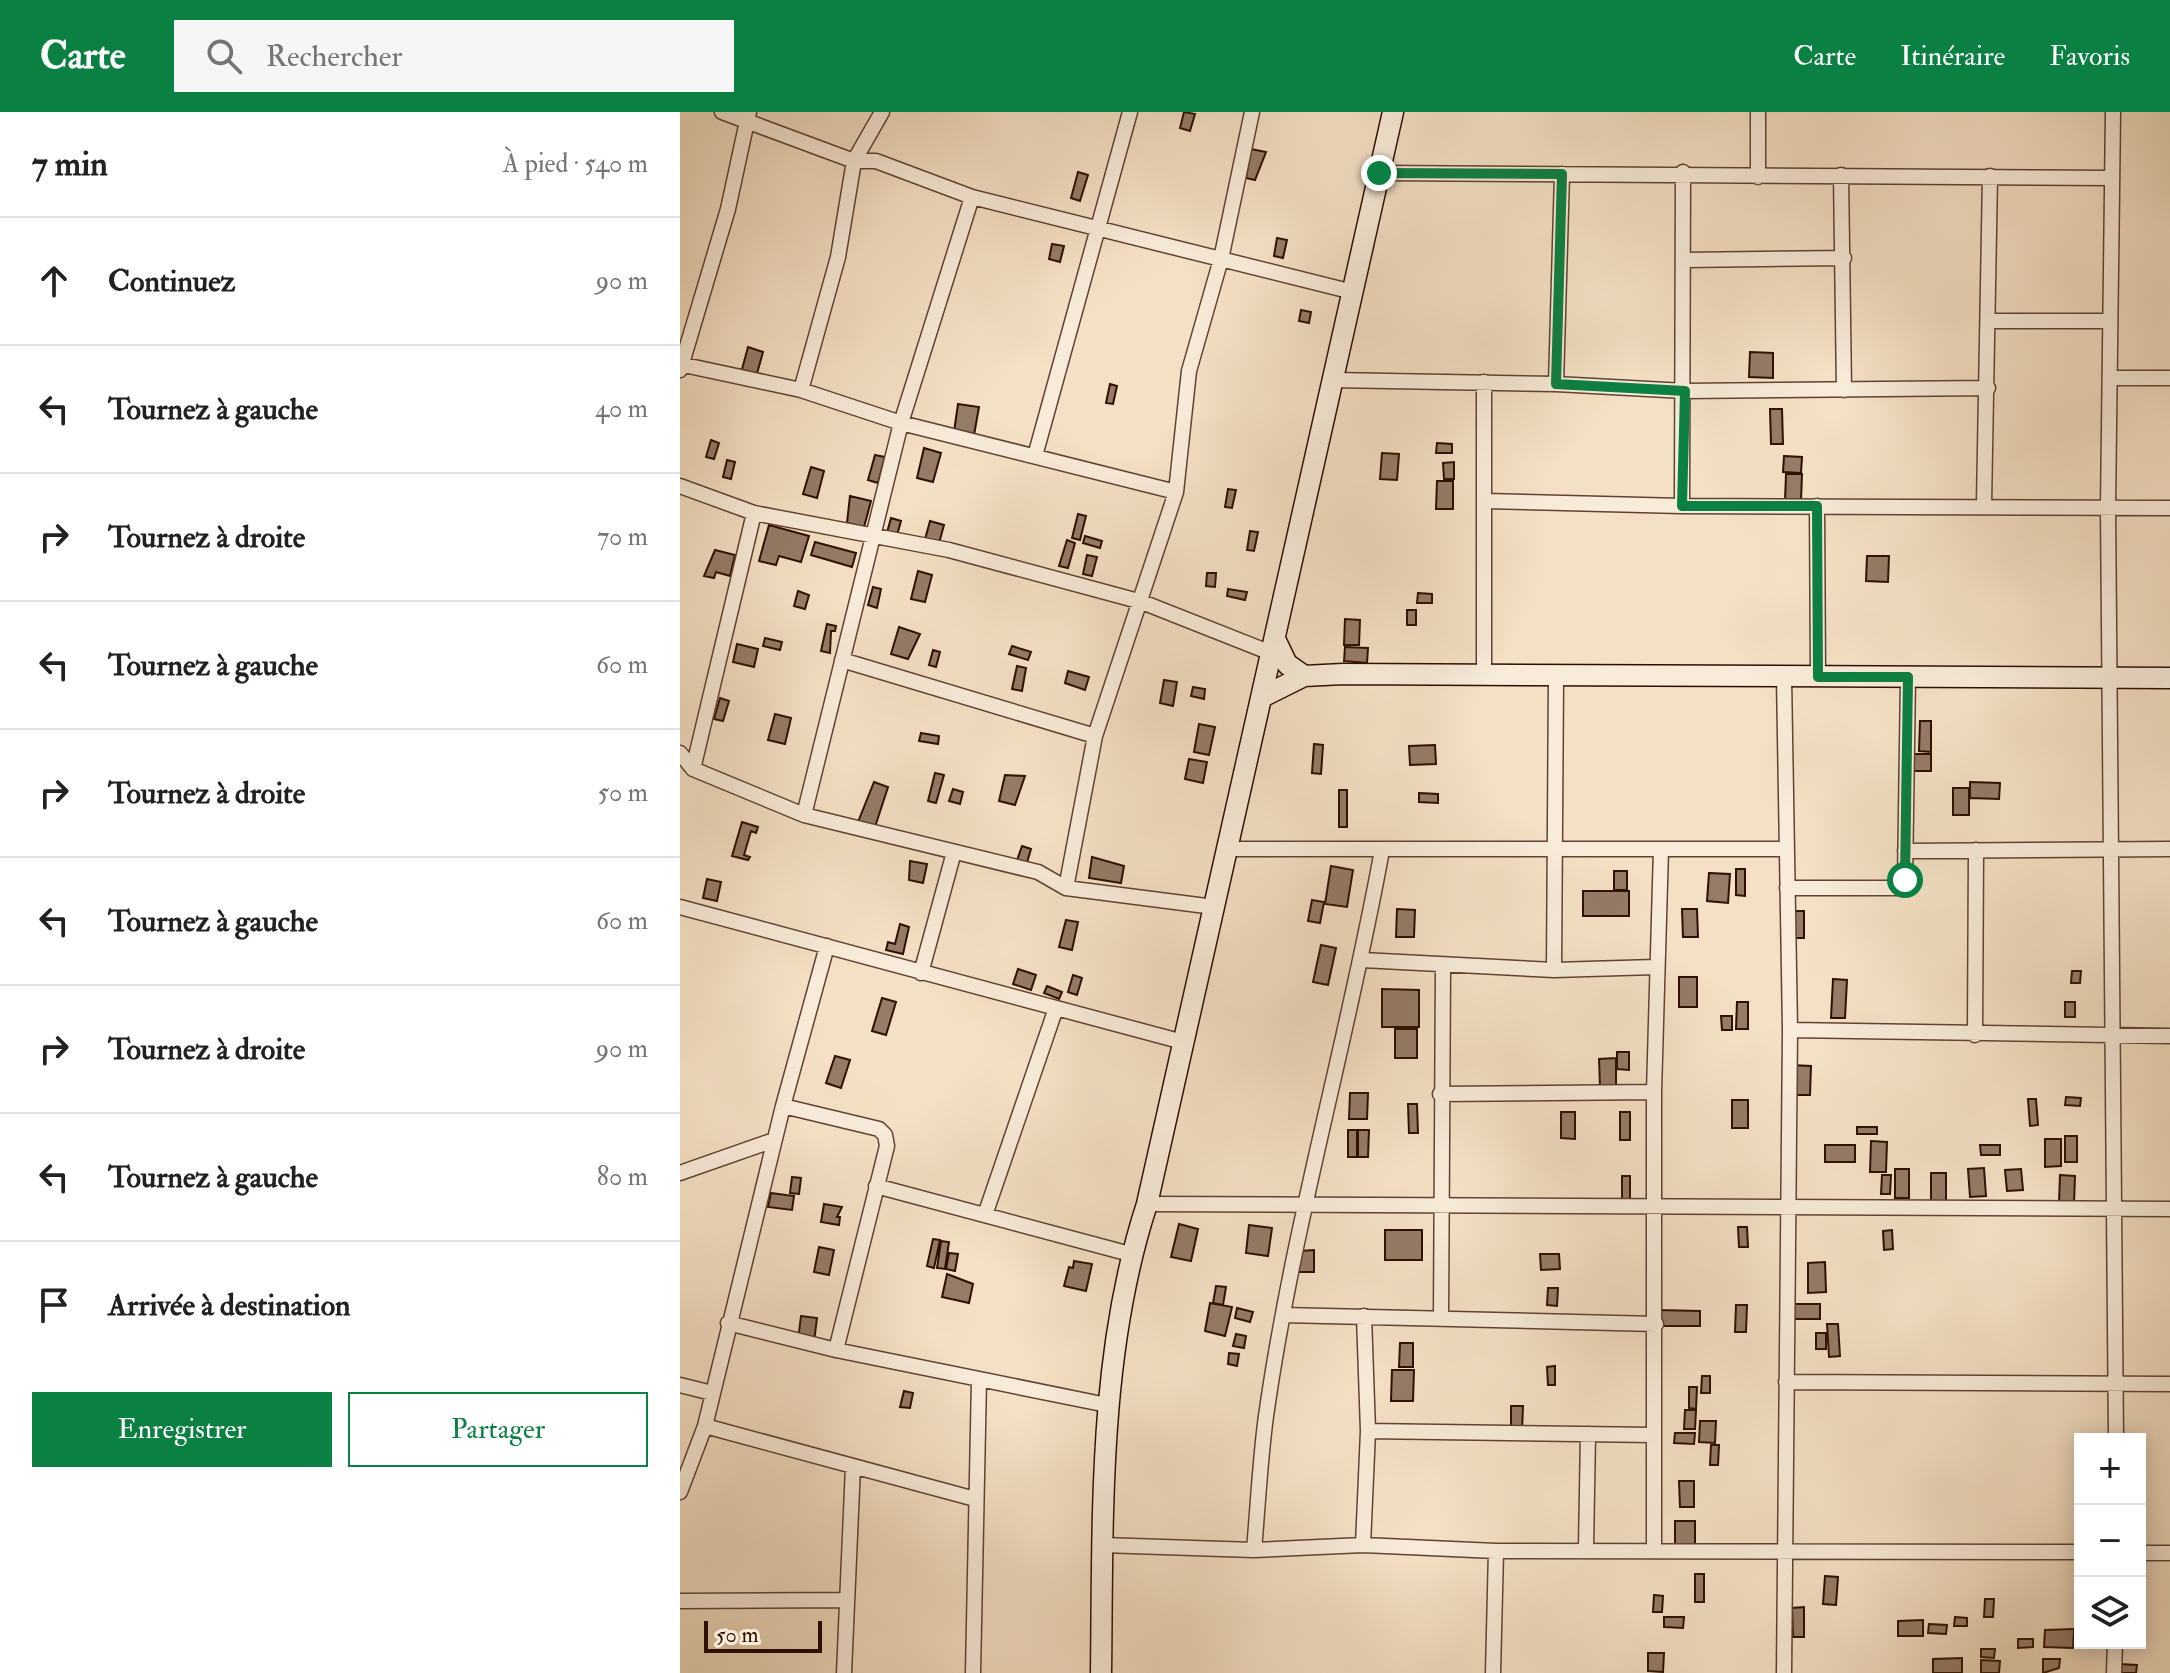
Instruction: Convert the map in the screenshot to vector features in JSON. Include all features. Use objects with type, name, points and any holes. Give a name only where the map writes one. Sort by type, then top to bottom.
[{"type":"street","points":[[722,112],[747,117],[854,161],[876,161],[972,197],[1353,292]]},
{"type":"street","points":[[801,390],[838,257],[854,161],[882,112]]},
{"type":"street","points":[[1035,456],[1130,112]]},
{"type":"street","points":[[1066,888],[1095,736],[1176,492],[1189,371],[1221,259],[1252,112]]},
{"type":"street","points":[[1101,1673],[1107,1405],[1130,1254],[1147,1204],[1393,112]]},
{"type":"street","points":[[1758,112],[1758,177]]},
{"type":"street","points":[[2113,112],[2108,507],[2116,1433]]},
{"type":"street","points":[[747,117],[728,209],[681,366],[801,390],[901,423],[1176,492]]},
{"type":"street","points":[[1379,173],[1683,172],[1758,177],[2112,178]]},
{"type":"street","points":[[1682,506],[1685,391],[1683,172]]},
{"type":"street","points":[[1556,384],[1562,174]]},
{"type":"street","points":[[1841,175],[1844,390]]},
{"type":"street","points":[[1984,504],[1990,176]]},
{"type":"street","points":[[804,815],[901,423],[972,197]]},
{"type":"street","points":[[1685,260],[1844,258]]},
{"type":"street","points":[[1988,321],[2110,321]]},
{"type":"street","points":[[2112,378],[2170,378]]},
{"type":"street","points":[[1333,380],[1556,384],[1685,391],[1988,388]]},
{"type":"street","points":[[1484,382],[1484,676]]},
{"type":"street","points":[[680,486],[754,513],[949,550],[1142,602],[1273,646],[1287,664],[1304,676]]},
{"type":"street","points":[[1486,501],[1682,506],[1984,504],[2170,508]]},
{"type":"street","points":[[1817,506],[1818,677]]},
{"type":"street","points":[[693,769],[754,513]]},
{"type":"street","points":[[842,660],[1095,736]]},
{"type":"street","points":[[1262,697],[1304,676],[2170,678]]},
{"type":"street","points":[[1554,970],[1556,677]]},
{"type":"street","points":[[1784,677],[1790,1030],[1786,1206],[1788,1553],[1784,1673]]},
{"type":"street","points":[[1787,888],[1901,888],[1905,851],[1908,677]]},
{"type":"street","points":[[680,753],[693,769],[804,815],[1038,872],[1066,888],[1214,907]]},
{"type":"street","points":[[1227,849],[1786,849]]},
{"type":"street","points":[[1654,1551],[1655,967],[1661,849]]},
{"type":"street","points":[[1905,851],[2170,849]]},
{"type":"street","points":[[1254,1550],[1266,1418],[1283,1315],[1362,960],[1382,850]]},
{"type":"street","points":[[1975,1035],[1976,850]]},
{"type":"street","points":[[921,973],[954,852]]},
{"type":"street","points":[[680,907],[1183,1042]]},
{"type":"street","points":[[680,1492],[705,1426],[774,1140],[827,946]]},
{"type":"street","points":[[1362,960],[1554,970],[1655,967]]},
{"type":"street","points":[[1441,1318],[1443,965]]},
{"type":"street","points":[[985,1215],[1056,1008]]},
{"type":"street","points":[[1790,1030],[2170,1036]]},
{"type":"street","points":[[1440,1094],[1654,1092]]},
{"type":"street","points":[[783,1106],[879,1129],[885,1135],[887,1146],[836,1350]]},
{"type":"street","points":[[680,1173],[774,1140]]},
{"type":"street","points":[[876,1186],[1130,1254]]},
{"type":"street","points":[[1147,1204],[1307,1207],[1655,1204],[2170,1209]]},
{"type":"street","points":[[1283,1315],[1656,1324]]},
{"type":"street","points":[[1363,1545],[1368,1431],[1364,1316]]},
{"type":"street","points":[[728,1323],[836,1350],[1107,1405]]},
{"type":"street","points":[[973,1673],[979,1379]]},
{"type":"street","points":[[1786,1382],[2170,1384]]},
{"type":"street","points":[[680,1385],[712,1393]]},
{"type":"street","points":[[705,1426],[975,1499]]},
{"type":"street","points":[[1368,1431],[1654,1435]]},
{"type":"street","points":[[1586,1549],[1588,1434]]},
{"type":"street","points":[[844,1673],[853,1466]]},
{"type":"street","points":[[1102,1545],[1254,1550],[1363,1545],[1496,1551],[2074,1552]]},
{"type":"street","points":[[1493,1673],[1496,1551]]},
{"type":"street","points":[[2146,1553],[2170,1553]]},
{"type":"street","points":[[680,1601],[845,1600]]},
{"type":"street","points":[[2114,1673],[2115,1649]]},
{"type":"building","points":[[1184,112],[1195,114],[1190,131],[1180,128]]},
{"type":"building","points":[[1251,149],[1266,152],[1255,180],[1246,178]]},
{"type":"building","points":[[1078,172],[1088,175],[1080,201],[1071,198]]},
{"type":"building","points":[[1277,238],[1287,240],[1283,258],[1274,256]]},
{"type":"building","points":[[1052,244],[1064,246],[1060,262],[1049,259]]},
{"type":"building","points":[[1301,310],[1311,312],[1309,323],[1299,321]]},
{"type":"building","points":[[748,347],[763,352],[756,377],[741,373]]},
{"type":"building","points":[[1750,352],[1773,353],[1773,378],[1749,377]]},
{"type":"building","points":[[1110,384],[1117,386],[1113,404],[1106,403]]},
{"type":"building","points":[[958,404],[979,407],[974,435],[954,432]]},
{"type":"building","points":[[1770,409],[1782,409],[1783,444],[1771,444]]},
{"type":"building","points":[[711,440],[719,443],[714,459],[706,457]]},
{"type":"building","points":[[1437,443],[1452,444],[1452,453],[1436,453]]},
{"type":"building","points":[[924,448],[941,453],[933,482],[917,478]]},
{"type":"building","points":[[1382,453],[1399,454],[1397,480],[1380,479]]},
{"type":"building","points":[[875,455],[885,457],[878,483],[868,480]]},
{"type":"building","points":[[1784,456],[1802,457],[1801,473],[1783,472]]},
{"type":"building","points":[[727,460],[735,462],[731,479],[723,477]]},
{"type":"building","points":[[1454,462],[1454,479],[1444,479],[1443,463]]},
{"type":"building","points":[[811,467],[824,471],[817,498],[803,494]]},
{"type":"building","points":[[1786,474],[1802,474],[1801,501],[1785,501]]},
{"type":"building","points":[[1437,481],[1453,481],[1453,509],[1436,509]]},
{"type":"building","points":[[1228,489],[1236,490],[1232,508],[1225,507]]},
{"type":"building","points":[[850,496],[871,501],[864,527],[847,523]]},
{"type":"building","points":[[1078,514],[1086,516],[1080,540],[1072,538]]},
{"type":"building","points":[[891,518],[901,521],[896,539],[886,536]]},
{"type":"building","points":[[930,521],[944,525],[938,547],[924,543]]},
{"type":"building","points":[[769,525],[809,536],[801,562],[779,556],[776,565],[759,561]]},
{"type":"building","points":[[1250,531],[1258,532],[1254,551],[1247,550]]},
{"type":"building","points":[[1085,536],[1102,541],[1100,548],[1083,543]]},
{"type":"building","points":[[1067,540],[1075,543],[1068,568],[1059,566]]},
{"type":"building","points":[[815,542],[856,553],[852,567],[811,555]]},
{"type":"building","points":[[715,550],[735,555],[730,576],[716,572],[714,578],[704,576]]},
{"type":"building","points":[[1087,555],[1097,557],[1092,576],[1083,574]]},
{"type":"building","points":[[1867,556],[1889,556],[1888,582],[1866,581]]},
{"type":"building","points":[[918,571],[932,575],[925,602],[911,599]]},
{"type":"building","points":[[1207,573],[1216,573],[1215,587],[1206,586]]},
{"type":"building","points":[[873,587],[881,589],[877,608],[868,605]]},
{"type":"building","points":[[1228,589],[1247,592],[1245,600],[1227,596]]},
{"type":"building","points":[[798,591],[809,595],[805,609],[794,606]]},
{"type":"building","points":[[1418,593],[1432,594],[1432,603],[1417,603]]},
{"type":"building","points":[[1407,610],[1416,610],[1416,625],[1407,625]]},
{"type":"building","points":[[1345,619],[1360,620],[1359,645],[1344,645]]},
{"type":"building","points":[[827,624],[836,626],[835,631],[831,631],[830,653],[821,651]]},
{"type":"building","points":[[899,627],[920,634],[908,659],[891,654]]},
{"type":"building","points":[[765,638],[782,642],[780,650],[763,646]]},
{"type":"building","points":[[737,644],[758,649],[754,667],[733,662]]},
{"type":"building","points":[[1012,646],[1031,652],[1028,660],[1009,654]]},
{"type":"building","points":[[1345,647],[1368,648],[1367,663],[1344,661]]},
{"type":"building","points":[[933,650],[940,652],[936,667],[929,665]]},
{"type":"building","points":[[1017,666],[1026,668],[1022,691],[1012,689]]},
{"type":"building","points":[[1068,671],[1089,677],[1085,690],[1065,683]]},
{"type":"building","points":[[1164,680],[1177,682],[1173,706],[1160,703]]},
{"type":"building","points":[[1193,687],[1205,689],[1204,699],[1191,696]]},
{"type":"building","points":[[720,698],[729,701],[723,721],[714,719]]},
{"type":"building","points":[[775,714],[791,718],[785,744],[768,740]]},
{"type":"building","points":[[1920,721],[1931,721],[1931,752],[1919,751]]},
{"type":"building","points":[[1199,724],[1215,727],[1209,755],[1194,752]]},
{"type":"building","points":[[921,733],[939,736],[938,744],[919,741]]},
{"type":"building","points":[[1314,744],[1323,745],[1321,774],[1312,773]]},
{"type":"building","points":[[1435,745],[1436,764],[1410,765],[1409,746]]},
{"type":"building","points":[[1910,754],[1931,754],[1931,771],[1910,771]]},
{"type":"building","points":[[1189,759],[1207,762],[1203,783],[1185,779]]},
{"type":"building","points":[[935,773],[944,775],[936,803],[928,801]]},
{"type":"building","points":[[1005,775],[1025,776],[1015,805],[999,801]]},
{"type":"building","points":[[874,782],[888,787],[875,827],[858,822]]},
{"type":"building","points":[[1970,782],[2000,783],[1999,799],[1970,798]]},
{"type":"building","points":[[1953,788],[1969,788],[1969,815],[1953,815]]},
{"type":"building","points":[[953,789],[963,792],[960,804],[949,801]]},
{"type":"building","points":[[1339,790],[1347,790],[1347,827],[1339,827]]},
{"type":"building","points":[[1419,793],[1438,794],[1438,803],[1419,802]]},
{"type":"building","points":[[742,822],[758,827],[756,833],[751,831],[744,855],[750,857],[748,860],[732,856]]},
{"type":"building","points":[[1022,846],[1031,849],[1026,866],[1016,863]]},
{"type":"building","points":[[1092,857],[1124,866],[1121,883],[1089,878]]},
{"type":"building","points":[[910,861],[927,864],[923,883],[909,880]]},
{"type":"building","points":[[1331,866],[1353,870],[1347,907],[1325,904]]},
{"type":"building","points":[[1736,869],[1745,869],[1745,896],[1736,895]]},
{"type":"building","points":[[1614,871],[1627,871],[1627,890],[1614,890]]},
{"type":"building","points":[[1709,873],[1730,874],[1728,903],[1707,901]]},
{"type":"building","points":[[707,879],[721,882],[717,901],[703,898]]},
{"type":"building","points":[[1583,891],[1629,891],[1629,916],[1583,916]]},
{"type":"building","points":[[1312,900],[1324,902],[1320,923],[1308,921]]},
{"type":"building","points":[[1397,909],[1415,910],[1414,937],[1396,937]]},
{"type":"building","points":[[1682,909],[1697,909],[1698,937],[1683,937]]},
{"type":"building","points":[[1791,911],[1804,911],[1804,938],[1790,938]]},
{"type":"building","points":[[1066,920],[1078,922],[1072,950],[1059,947]]},
{"type":"building","points":[[900,924],[909,927],[903,954],[886,950],[888,942],[895,944]]},
{"type":"building","points":[[1321,945],[1336,948],[1328,985],[1313,982]]},
{"type":"building","points":[[1018,969],[1036,975],[1031,990],[1013,984]]},
{"type":"building","points":[[2072,971],[2081,971],[2080,983],[2071,983]]},
{"type":"building","points":[[1073,975],[1082,978],[1077,995],[1068,992]]},
{"type":"building","points":[[1679,977],[1697,977],[1697,1007],[1679,1007]]},
{"type":"building","points":[[1833,979],[1847,980],[1845,1018],[1831,1018]]},
{"type":"building","points":[[1047,986],[1062,992],[1059,999],[1044,993]]},
{"type":"building","points":[[1382,989],[1419,990],[1419,1027],[1382,1027]]},
{"type":"building","points":[[882,998],[896,1002],[886,1035],[872,1031]]},
{"type":"building","points":[[1737,1002],[1748,1002],[1748,1029],[1736,1029]]},
{"type":"building","points":[[2065,1002],[2075,1002],[2075,1017],[2065,1017]]},
{"type":"building","points":[[1721,1016],[1732,1016],[1732,1030],[1722,1030]]},
{"type":"building","points":[[1395,1029],[1417,1029],[1417,1058],[1395,1058]]},
{"type":"building","points":[[1617,1052],[1629,1052],[1629,1070],[1617,1069]]},
{"type":"building","points":[[835,1056],[850,1060],[841,1088],[826,1083]]},
{"type":"building","points":[[1616,1058],[1616,1086],[1600,1086],[1599,1059]]},
{"type":"building","points":[[1791,1065],[1811,1066],[1810,1095],[1791,1095]]},
{"type":"building","points":[[1350,1093],[1368,1093],[1367,1119],[1349,1119]]},
{"type":"building","points":[[2066,1097],[2081,1098],[2080,1106],[2065,1105]]},
{"type":"building","points":[[2028,1099],[2036,1099],[2038,1125],[2030,1126]]},
{"type":"building","points":[[1732,1100],[1748,1100],[1748,1128],[1732,1128]]},
{"type":"building","points":[[1408,1104],[1417,1104],[1418,1133],[1409,1133]]},
{"type":"building","points":[[1561,1112],[1575,1112],[1575,1139],[1561,1138]]},
{"type":"building","points":[[1620,1112],[1630,1112],[1630,1140],[1620,1140]]},
{"type":"building","points":[[1857,1127],[1877,1127],[1877,1134],[1857,1134]]},
{"type":"building","points":[[1348,1130],[1357,1130],[1357,1157],[1348,1157]]},
{"type":"building","points":[[1358,1130],[1369,1130],[1368,1157],[1358,1157]]},
{"type":"building","points":[[2065,1136],[2077,1136],[2077,1162],[2065,1162]]},
{"type":"building","points":[[2045,1139],[2061,1139],[2061,1166],[2045,1167]]},
{"type":"building","points":[[1871,1141],[1887,1142],[1886,1172],[1870,1172]]},
{"type":"building","points":[[1825,1145],[1855,1145],[1855,1162],[1825,1162]]},
{"type":"building","points":[[1980,1145],[2000,1145],[2000,1155],[1981,1155]]},
{"type":"building","points":[[1984,1168],[1986,1196],[1970,1197],[1968,1169]]},
{"type":"building","points":[[1895,1169],[1909,1169],[1909,1198],[1895,1198]]},
{"type":"building","points":[[2021,1169],[2023,1190],[2007,1191],[2005,1170]]},
{"type":"building","points":[[1931,1173],[1946,1173],[1946,1203],[1931,1203]]},
{"type":"building","points":[[1882,1175],[1891,1175],[1890,1194],[1881,1194]]},
{"type":"building","points":[[2060,1175],[2075,1176],[2074,1204],[2059,1203]]},
{"type":"building","points":[[1622,1176],[1630,1176],[1630,1202],[1622,1201]]},
{"type":"building","points":[[792,1177],[801,1178],[799,1194],[790,1193]]},
{"type":"building","points":[[771,1193],[794,1196],[792,1210],[768,1207]]},
{"type":"building","points":[[824,1204],[842,1207],[837,1217],[840,1217],[839,1225],[821,1222]]},
{"type":"building","points":[[1179,1224],[1198,1229],[1191,1261],[1171,1257]]},
{"type":"building","points":[[1249,1225],[1272,1228],[1268,1256],[1246,1253]]},
{"type":"building","points":[[1738,1227],[1747,1227],[1748,1247],[1739,1247]]},
{"type":"building","points":[[1385,1230],[1422,1230],[1422,1260],[1385,1260]]},
{"type":"building","points":[[1892,1230],[1893,1249],[1884,1250],[1883,1231]]},
{"type":"building","points":[[933,1239],[940,1240],[934,1268],[927,1266]]},
{"type":"building","points":[[941,1241],[949,1242],[945,1269],[937,1268]]},
{"type":"building","points":[[819,1247],[834,1250],[829,1275],[814,1272]]},
{"type":"building","points":[[1314,1250],[1314,1272],[1299,1272],[1299,1251]]},
{"type":"building","points":[[949,1253],[958,1254],[955,1271],[946,1269]]},
{"type":"building","points":[[1540,1254],[1559,1254],[1560,1269],[1541,1270]]},
{"type":"building","points":[[1074,1261],[1092,1264],[1086,1291],[1064,1286],[1069,1267],[1073,1268]]},
{"type":"building","points":[[1825,1262],[1826,1292],[1808,1293],[1808,1263]]},
{"type":"building","points":[[947,1274],[973,1284],[969,1303],[942,1297]]},
{"type":"building","points":[[1216,1286],[1226,1287],[1223,1305],[1213,1303]]},
{"type":"building","points":[[1548,1288],[1558,1288],[1557,1306],[1547,1305]]},
{"type":"building","points":[[1210,1303],[1232,1307],[1225,1336],[1205,1331]]},
{"type":"building","points":[[1792,1304],[1820,1304],[1820,1319],[1792,1319]]},
{"type":"building","points":[[1736,1305],[1747,1305],[1746,1332],[1735,1332]]},
{"type":"building","points":[[1237,1308],[1253,1312],[1250,1322],[1235,1318]]},
{"type":"building","points":[[1657,1310],[1700,1311],[1700,1326],[1657,1326]]},
{"type":"building","points":[[801,1316],[817,1318],[814,1342],[798,1340]]},
{"type":"building","points":[[1827,1324],[1838,1324],[1840,1356],[1829,1357]]},
{"type":"building","points":[[1816,1333],[1826,1333],[1826,1349],[1816,1349]]},
{"type":"building","points":[[1236,1334],[1246,1336],[1244,1348],[1233,1346]]},
{"type":"building","points":[[1400,1343],[1413,1343],[1413,1367],[1399,1367]]},
{"type":"building","points":[[1229,1353],[1239,1354],[1237,1366],[1228,1364]]},
{"type":"building","points":[[1555,1366],[1555,1385],[1548,1385],[1547,1367]]},
{"type":"building","points":[[1392,1370],[1414,1370],[1413,1401],[1391,1401]]},
{"type":"building","points":[[1702,1376],[1710,1376],[1710,1393],[1701,1393]]},
{"type":"building","points":[[1689,1387],[1697,1387],[1696,1409],[1689,1408]]},
{"type":"building","points":[[904,1391],[913,1393],[910,1408],[900,1407]]},
{"type":"building","points":[[1511,1406],[1523,1406],[1522,1432],[1511,1431]]},
{"type":"building","points":[[1685,1410],[1696,1410],[1695,1429],[1684,1429]]},
{"type":"building","points":[[1700,1421],[1716,1421],[1715,1443],[1699,1442]]},
{"type":"building","points":[[1675,1433],[1695,1433],[1694,1444],[1674,1443]]},
{"type":"building","points":[[1711,1445],[1719,1445],[1718,1465],[1710,1465]]},
{"type":"building","points":[[1679,1481],[1694,1481],[1694,1507],[1680,1507]]},
{"type":"building","points":[[1675,1521],[1695,1521],[1695,1549],[1675,1549]]},
{"type":"building","points":[[1695,1574],[1704,1574],[1704,1602],[1695,1602]]},
{"type":"building","points":[[1825,1576],[1838,1577],[1836,1605],[1823,1604]]},
{"type":"building","points":[[1654,1595],[1663,1596],[1662,1612],[1653,1612]]},
{"type":"building","points":[[1985,1599],[1994,1599],[1993,1617],[1984,1617]]},
{"type":"building","points":[[1804,1607],[1804,1637],[1793,1637],[1792,1608]]},
{"type":"building","points":[[1664,1617],[1684,1617],[1683,1628],[1664,1627]]},
{"type":"building","points":[[1955,1617],[1967,1618],[1967,1626],[1954,1626]]},
{"type":"building","points":[[1923,1620],[1923,1636],[1898,1636],[1898,1621]]},
{"type":"building","points":[[1929,1624],[1947,1625],[1946,1634],[1928,1633]]},
{"type":"building","points":[[2074,1629],[2073,1648],[2044,1647],[2045,1630]]},
{"type":"building","points":[[2018,1639],[2033,1639],[2033,1647],[2018,1648]]},
{"type":"building","points":[[1981,1649],[1995,1649],[1994,1658],[1981,1657]]},
{"type":"building","points":[[1648,1653],[1664,1653],[1663,1672],[1648,1671]]},
{"type":"building","points":[[1962,1658],[1962,1673],[1933,1673],[1933,1659]]},
{"type":"building","points":[[2043,1659],[2060,1659],[2059,1668],[2043,1673]]},
{"type":"building","points":[[1981,1660],[2000,1661],[1999,1673],[1981,1673]]},
{"type":"building","points":[[2120,1664],[2137,1665],[2136,1673],[2119,1673]]},
{"type":"route","points":[[1379,173],[1562,174],[1556,287],[1556,384],[1685,391],[1682,506],[1817,506],[1818,677],[1908,677],[1905,880]]}]
